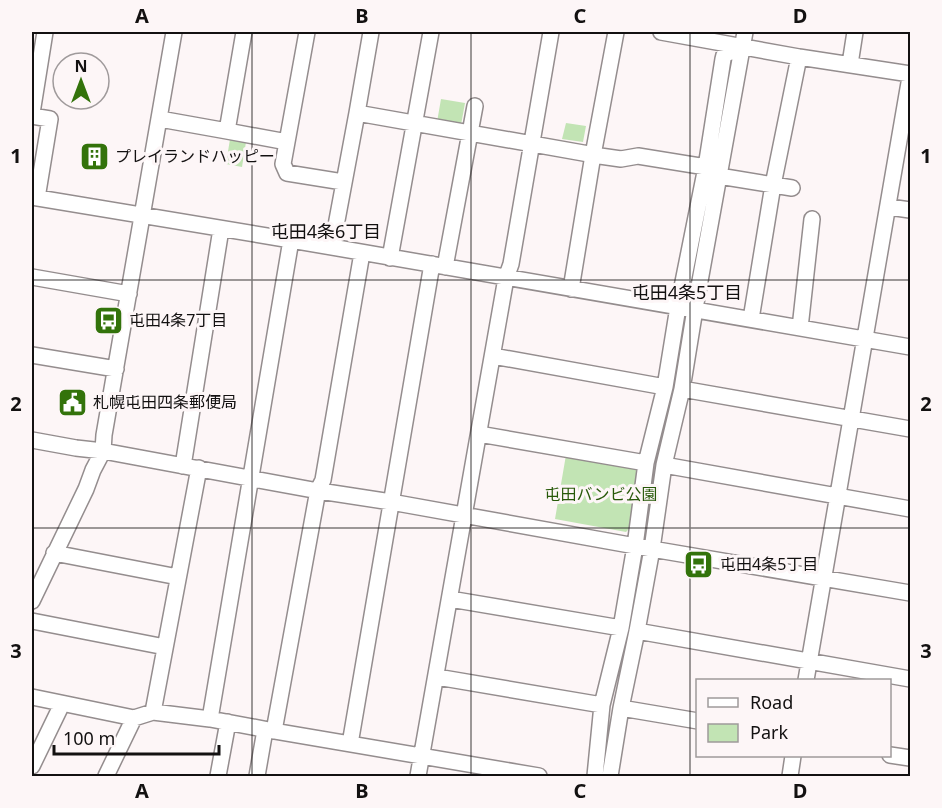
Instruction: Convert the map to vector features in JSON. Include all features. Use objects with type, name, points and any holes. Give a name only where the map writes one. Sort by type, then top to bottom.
[{"type":"street","points":[[45,32],[32,114],[50,119],[34,198],[910,347]]},
{"type":"street","points":[[32,601],[40,567],[54,553],[103,451],[174,32]]},
{"type":"street","points":[[227,131],[244,32]]},
{"type":"street","points":[[307,32],[283,164],[287,173],[343,182]]},
{"type":"street","points":[[332,247],[371,32]]},
{"type":"street","points":[[390,258],[431,32]]},
{"type":"street","points":[[418,777],[551,32]]},
{"type":"street","points":[[571,290],[615,32]]},
{"type":"street","points":[[661,32],[744,39],[799,57],[910,76],[806,679]]},
{"type":"street","points":[[850,64],[855,32]]},
{"type":"street","points":[[595,777],[602,705],[621,628],[646,463],[665,387],[678,307],[744,39]]},
{"type":"street","points":[[751,319],[772,184],[799,57]]},
{"type":"street","points":[[350,744],[391,502],[438,266],[475,106]]},
{"type":"street","points":[[357,113],[621,159],[638,156],[792,188]]},
{"type":"street","points":[[160,119],[287,142]]},
{"type":"street","points":[[610,777],[652,549],[663,465],[682,389],[695,310],[712,172]]},
{"type":"street","points":[[889,207],[910,210]]},
{"type":"street","points":[[800,328],[812,219]]},
{"type":"street","points":[[183,466],[222,229]]},
{"type":"street","points":[[210,719],[291,240]]},
{"type":"street","points":[[256,777],[269,730],[318,490],[323,480],[362,252]]},
{"type":"street","points":[[32,278],[129,294]]},
{"type":"street","points":[[32,355],[116,369]]},
{"type":"street","points":[[493,356],[665,387]]},
{"type":"street","points":[[682,389],[910,429]]},
{"type":"street","points":[[478,434],[646,463]]},
{"type":"street","points":[[32,440],[910,593]]},
{"type":"street","points":[[663,465],[910,509]]},
{"type":"street","points":[[153,712],[199,468]]},
{"type":"street","points":[[54,553],[178,577]]},
{"type":"street","points":[[450,599],[621,628]]},
{"type":"street","points":[[32,621],[165,647]]},
{"type":"street","points":[[637,631],[910,679]]},
{"type":"street","points":[[437,677],[602,705]]},
{"type":"street","points":[[32,697],[134,718],[153,712],[210,719],[539,777]]},
{"type":"street","points":[[32,766],[62,704]]},
{"type":"street","points":[[621,708],[696,721]]},
{"type":"street","points":[[106,777],[134,718]]},
{"type":"street","points":[[218,777],[228,722]]},
{"type":"street","points":[[891,755],[910,758]]},
{"type":"street","points":[[790,777],[793,757]]},
{"type":"green space","points":[[441,99],[465,103],[461,125],[437,122]]},
{"type":"green space","points":[[566,123],[586,126],[583,142],[562,139]]},
{"type":"green space","points":[[230,139],[246,142],[242,167],[226,164]]},
{"type":"green space","name":"屯田バンビ公園","points":[[566,455],[637,467],[640,471],[630,528],[626,532],[555,519]]},
{"type":"place","name":"プレイランドハッピー","points":[[94,156]]},
{"type":"place","name":"屯田4条7丁目","points":[[108,320]]},
{"type":"place","name":"札幌屯田四条郵便局","points":[[72,402]]},
{"type":"place","name":"屯田4条5丁目","points":[[699,564]]},
{"type":"district","name":"屯田4条6丁目","points":[[326,232]]},
{"type":"district","name":"屯田4条5丁目","points":[[687,293]]}]
